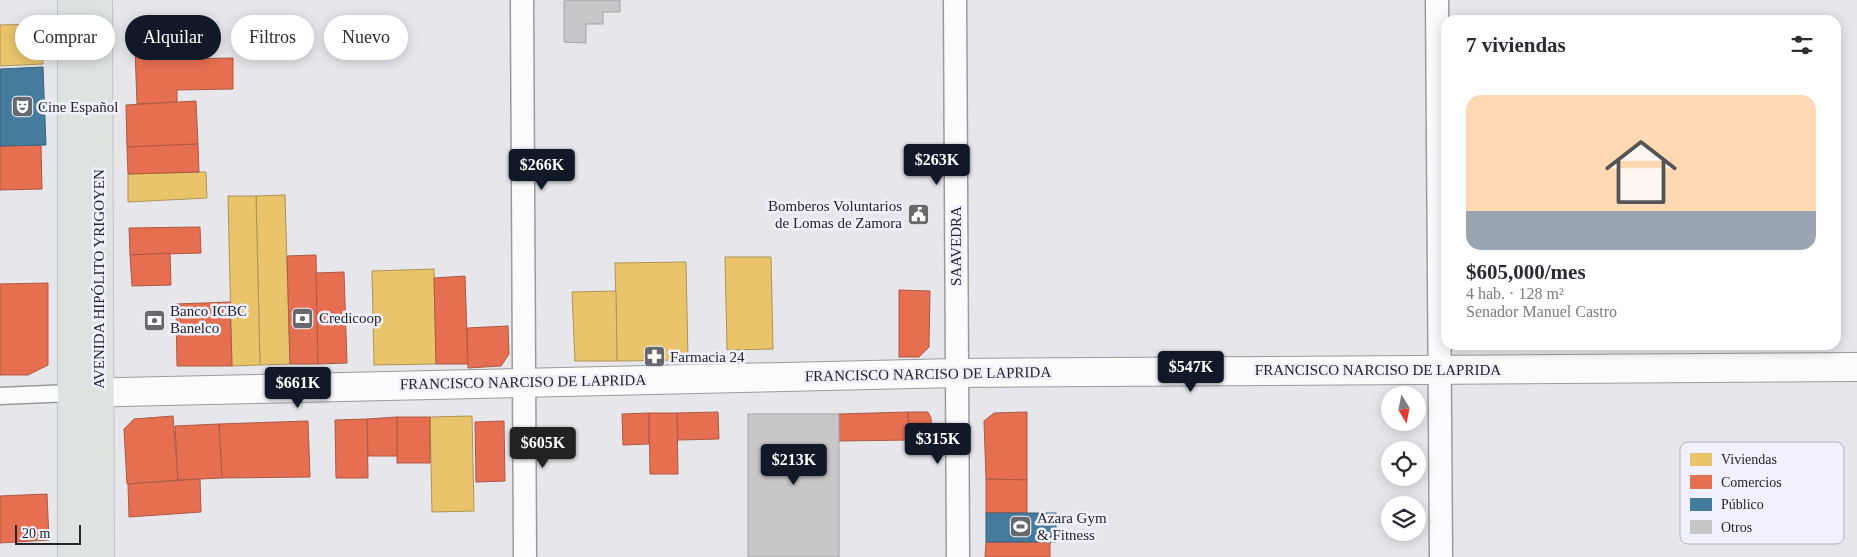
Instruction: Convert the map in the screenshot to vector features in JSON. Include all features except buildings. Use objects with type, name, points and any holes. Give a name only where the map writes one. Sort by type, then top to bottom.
[{"type":"main road","name":"AVENIDA HIPÓLITO YRIGOYEN","points":[[72,0],[72,557]]},
{"type":"main road","name":"AVENIDA HIPÓLITO YRIGOYEN","points":[[98,0],[100,557]]},
{"type":"street","points":[[522,0],[525,557]]},
{"type":"street","name":"SAAVEDRA","points":[[955,0],[958,557]]},
{"type":"street","points":[[1437,0],[1441,557]]},
{"type":"street","name":"FRANCISCO NARCISO DE LAPRIDA","points":[[0,396],[99,392],[957,373],[1857,367]]},
{"type":"place","name":"Cine Español","points":[[22,107]]},
{"type":"place","name":"Bomberos Voluntarios de Lomas de Zamora","points":[[918,215]]},
{"type":"place","name":"Credicoop","points":[[303,318]]},
{"type":"place","name":"Banco ICBC Banelco","points":[[154,320]]},
{"type":"place","name":"Farmacia 24","points":[[654,357]]},
{"type":"place","name":"Azara Gym & Fitness","points":[[1021,527]]}]
